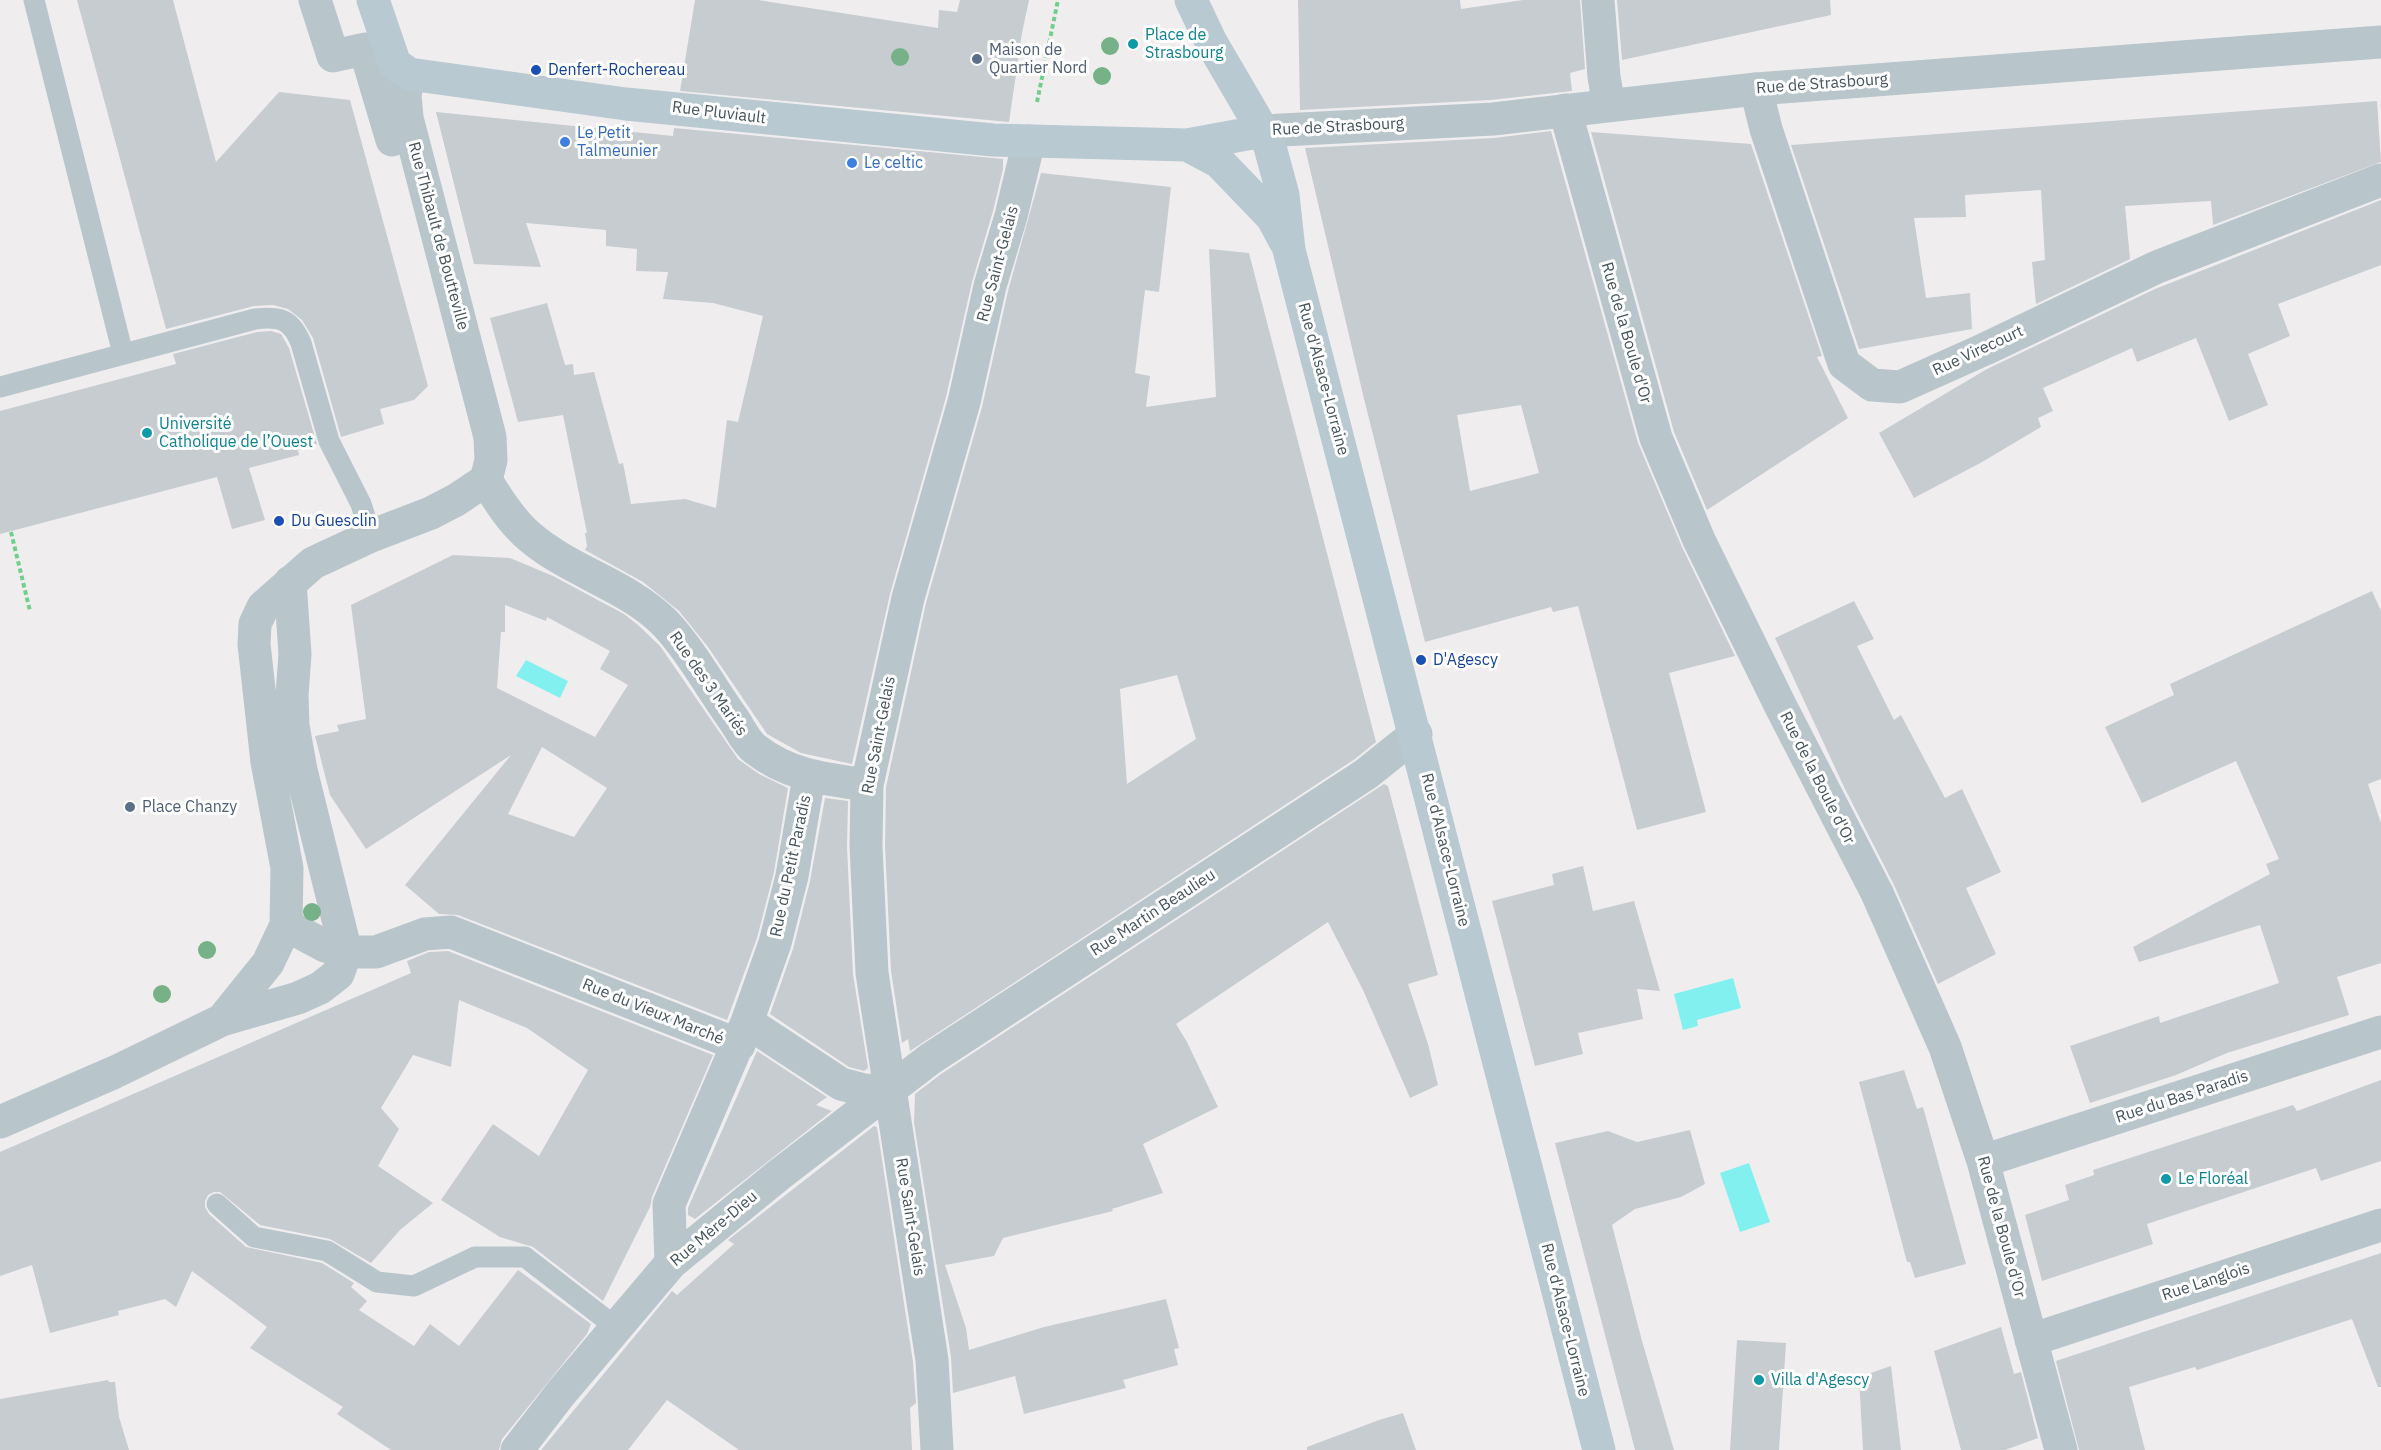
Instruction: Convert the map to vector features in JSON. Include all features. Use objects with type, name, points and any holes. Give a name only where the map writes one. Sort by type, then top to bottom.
[{"type":"main road","points":[[373,0],[395,64],[409,75]]},
{"type":"main road","points":[[1191,0],[1211,42],[1263,131],[1278,174],[1289,250]]},
{"type":"main road","name":"Rue Pluviault","points":[[409,75],[626,104],[993,140],[1029,141]]},
{"type":"main road","points":[[1029,141],[1187,145],[1263,131]]},
{"type":"main road","points":[[1187,145],[1219,162],[1272,217],[1289,250]]},
{"type":"main road","name":"Rue d'Alsace-Lorraine","points":[[1289,250],[1416,734],[1596,1449]]},
{"type":"street","points":[[315,0],[333,56],[365,49],[392,140]]},
{"type":"street","points":[[1598,0],[1604,77],[1609,105]]},
{"type":"street","name":"Rue de Strasbourg","points":[[1263,131],[1493,119],[1756,89],[2381,42]]},
{"type":"street","name":"Rue Thibault de Boutteville","points":[[409,75],[405,95],[407,118],[490,437],[491,460],[486,480]]},
{"type":"street","name":"Rue Virecourt","points":[[1756,89],[1766,129],[1844,364],[1872,385],[1900,387],[2157,267],[2381,180]]},
{"type":"street","name":"Rue de la Boule d'Or","points":[[1565,110],[1656,438],[1709,561],[1877,893],[1945,1047],[1983,1161],[2061,1450]]},
{"type":"street","name":"Rue Saint-Gelais","points":[[937,1450],[932,1360],[873,973],[866,856],[867,785],[908,598],[964,402],[990,286],[1011,216],[1029,141]]},
{"type":"street","points":[[222,1020],[268,963],[286,925],[287,868],[267,762],[254,644],[255,624],[263,607],[313,563],[371,536],[431,513],[486,480]]},
{"type":"street","name":"Rue des 3 Mariés","points":[[486,480],[499,502],[530,537],[566,562],[631,597],[663,621],[683,644],[753,748],[790,770],[809,777],[867,785]]},
{"type":"street","points":[[0,1122],[115,1072],[222,1020],[298,998],[320,988],[338,974],[346,952],[301,770],[293,726],[292,695],[295,654],[290,582]]},
{"type":"street","name":"Rue Martin Beaulieu","points":[[891,1092],[930,1059],[1366,774],[1416,734]]},
{"type":"street","name":"Rue du Petit Paradis","points":[[671,1263],[669,1204],[743,1034],[775,943],[789,887],[809,777]]},
{"type":"street","points":[[286,925],[325,946],[346,952]]},
{"type":"street","name":"Rue du Vieux Marché","points":[[346,952],[376,952],[425,934],[451,932],[743,1034],[841,1084],[864,1090],[891,1092]]},
{"type":"street","name":"Rue du Bas Paradis","points":[[1983,1161],[2381,1032]]},
{"type":"street","name":"Rue Mère-Dieu","points":[[517,1450],[561,1393],[671,1263],[820,1143],[891,1092]]},
{"type":"street","name":"Rue Langlois","points":[[2031,1340],[2381,1225]]},
{"type":"lane","points":[[34,0],[123,354]]},
{"type":"lane","points":[[0,387],[255,319],[272,317],[285,321],[295,329],[302,343],[329,441],[361,504],[371,536]]},
{"type":"lane","points":[[217,1204],[254,1237],[327,1251],[377,1282],[414,1286],[475,1257],[525,1257],[617,1328]]},
{"type":"path","points":[[1029,141],[1058,0]]},
{"type":"path","points":[[11,532],[30,611]]},
{"type":"water","points":[[526,660],[568,681],[560,698],[516,676]]},
{"type":"water","points":[[1733,978],[1741,1008],[1697,1020],[1698,1026],[1683,1030],[1674,994]]},
{"type":"water","points":[[1749,1163],[1770,1222],[1740,1232],[1720,1173]]},
{"type":"building","points":[[77,0],[173,0],[216,162],[279,92],[350,100],[428,386],[414,400],[380,409],[384,424],[341,437],[313,338],[302,320],[288,309],[273,305],[254,306],[166,329]]},
{"type":"building","points":[[695,0],[758,0],[938,28],[939,10],[957,12],[960,0],[1029,0],[1009,122],[680,91]]},
{"type":"building","points":[[1298,0],[1460,0],[1461,9],[1523,0],[1580,0],[1585,69],[1570,73],[1572,91],[1491,100],[1300,110]]},
{"type":"building","points":[[1617,0],[1830,0],[1831,15],[1622,60]]},
{"type":"building","points":[[2377,101],[2381,162],[2213,225],[2211,201],[2125,206],[2130,259],[2036,304],[2032,262],[2045,260],[2041,190],[1965,195],[1966,217],[1914,218],[1926,298],[1970,293],[1972,329],[1859,349],[1791,145]]},
{"type":"building","points":[[436,112],[673,136],[674,128],[1003,159],[1003,169],[993,211],[972,282],[946,397],[890,594],[852,764],[801,753],[767,734],[708,647],[679,611],[643,582],[585,550],[587,546],[585,533],[587,533],[563,415],[518,422],[490,318],[547,303],[565,365],[573,364],[574,375],[594,372],[619,464],[623,463],[631,504],[685,499],[716,508],[727,420],[738,422],[763,316],[713,303],[663,299],[668,272],[636,271],[637,249],[606,246],[606,230],[526,223],[541,267],[474,264]]},
{"type":"building","points":[[1551,131],[1638,443],[1682,547],[1735,656],[1669,673],[1706,812],[1637,830],[1578,606],[1553,612],[1551,607],[1425,642],[1364,399],[1305,148],[1494,138]],"holes":[[[1521,405],[1539,473],[1470,491],[1457,415]]]},
{"type":"building","points":[[1591,132],[1751,144],[1822,356],[1817,357],[1848,418],[1707,510],[1674,432]]},
{"type":"building","points":[[1041,173],[1171,187],[1159,292],[1145,290],[1135,373],[1150,376],[1146,407],[1216,397],[1209,249],[1249,253],[1376,742],[1355,759],[910,1051],[908,1039],[902,1043],[891,971],[885,846],[886,787],[926,603],[982,407],[1008,291]],"holes":[[[1177,675],[1196,739],[1127,784],[1120,689]]]},
{"type":"building","points":[[2381,200],[2381,265],[2278,304],[2290,336],[2248,354],[2268,405],[2229,421],[2196,338],[2137,362],[2132,348],[2043,388],[2053,411],[2038,418],[2041,427],[1914,498],[1879,433],[1987,369],[2155,289]]},
{"type":"building","name":"Université Catholique de l’Ouest","points":[[271,331],[281,334],[289,348],[317,444],[298,450],[299,455],[249,468],[265,520],[232,529],[217,477],[0,534],[0,411],[176,364],[173,354],[257,332]]},
{"type":"building","points":[[453,555],[510,558],[553,576],[624,614],[660,646],[738,759],[759,774],[788,788],[774,872],[757,938],[727,1020],[458,915],[439,914],[405,885],[511,755],[366,849],[330,795],[315,736],[339,731],[337,725],[366,719],[351,605]],"holes":[[[505,605],[546,621],[547,617],[610,651],[600,669],[628,685],[595,737],[497,688],[501,632],[505,632]],[[542,747],[607,788],[574,837],[508,814]]]},
{"type":"building","points":[[2372,591],[2381,611],[2381,779],[2368,784],[2381,823],[2381,963],[2337,977],[2349,1015],[2227,1053],[2176,1075],[2090,1103],[2070,1046],[2159,1016],[2160,1023],[2279,983],[2260,925],[2139,962],[2133,947],[2270,874],[2266,864],[2279,859],[2236,761],[2142,803],[2105,727],[2174,695],[2170,684]]},
{"type":"building","points":[[1854,601],[1874,639],[1857,646],[1894,720],[1901,715],[1945,798],[1962,789],[2001,872],[1966,888],[1996,954],[1938,984],[1894,885],[1844,787],[1775,638]]},
{"type":"building","points":[[1384,784],[1388,786],[1438,975],[1408,984],[1428,1044],[1438,1085],[1410,1098],[1363,990],[1328,922],[1176,1024],[1218,1107],[1143,1144],[1163,1193],[1112,1209],[1113,1211],[1003,1238],[994,1256],[945,1265],[966,1328],[969,1350],[1044,1327],[1166,1299],[1179,1348],[1174,1349],[1178,1365],[1123,1380],[1126,1388],[1024,1414],[1015,1376],[953,1393],[951,1357],[914,1123],[915,1094],[941,1074]]},
{"type":"building","points":[[825,798],[848,801],[847,847],[853,974],[868,1068],[864,1071],[849,1067],[770,1014],[793,949],[810,881]]},
{"type":"building","points":[[1583,866],[1593,911],[1634,901],[1660,991],[1637,989],[1643,1019],[1578,1033],[1583,1054],[1535,1066],[1492,901],[1554,885],[1552,874]]},
{"type":"building","points":[[448,951],[713,1055],[652,1197],[650,1207],[603,1301],[533,1247],[500,1237],[441,1200],[493,1124],[539,1156],[588,1070],[527,1028],[459,1000],[451,1067],[413,1055],[381,1108],[399,1129],[378,1166],[433,1203],[400,1230],[371,1263],[330,1239],[260,1225],[220,1192],[208,1195],[205,1207],[209,1214],[246,1247],[322,1263],[354,1283],[351,1287],[367,1301],[359,1310],[414,1346],[430,1324],[459,1346],[518,1270],[591,1324],[587,1334],[502,1439],[499,1450],[391,1450],[337,1414],[343,1407],[250,1348],[267,1327],[192,1271],[176,1307],[165,1299],[118,1311],[119,1315],[50,1333],[32,1265],[0,1276],[0,1152],[411,973],[407,961],[429,952]]},
{"type":"building","points":[[757,1051],[827,1097],[816,1105],[832,1111],[695,1219],[688,1215],[688,1208]]},
{"type":"building","points":[[1904,1070],[1917,1109],[1923,1107],[1966,1264],[1915,1278],[1910,1262],[1907,1262],[1859,1082]]},
{"type":"building","name":"Le Floréal","points":[[2381,1080],[2381,1161],[2321,1181],[2316,1168],[2147,1224],[2153,1244],[2042,1281],[2025,1215],[2069,1200],[2065,1185],[2094,1175],[2093,1170],[2293,1105],[2297,1111]]},
{"type":"building","points":[[874,1126],[877,1127],[913,1362],[916,1403],[910,1408],[912,1450],[739,1450],[667,1400],[628,1450],[541,1450],[672,1291],[677,1295],[734,1244],[728,1240]]},
{"type":"building","points":[[1690,1130],[1705,1184],[1681,1197],[1635,1209],[1612,1225],[1642,1341],[1674,1450],[1635,1450],[1555,1143],[1608,1131],[1637,1142]]},
{"type":"building","points":[[2381,1253],[2381,1387],[2378,1387],[2352,1319],[2197,1370],[2195,1367],[2129,1387],[2145,1450],[2079,1450],[2056,1361]]},
{"type":"building","points":[[2001,1327],[2014,1374],[2021,1372],[2038,1438],[2005,1450],[1961,1450],[1934,1351]]},
{"type":"building","name":"Villa d'Agescy","points":[[1737,1340],[1786,1343],[1779,1450],[1730,1450]]},
{"type":"building","points":[[1891,1366],[1901,1450],[1863,1450],[1859,1377]]},
{"type":"building","points":[[108,1380],[115,1382],[119,1417],[129,1450],[0,1450],[0,1399]]},
{"type":"building","points":[[1403,1413],[1416,1450],[1307,1450],[1307,1447]]},
{"type":"place","name":"Place de Strasbourg","points":[[1133,44]]},
{"type":"place","name":"Maison de Quartier Nord","points":[[977,59]]},
{"type":"place","name":"Denfert-Rochereau","points":[[536,70]]},
{"type":"place","name":"Le Petit Talmeunier","points":[[565,142]]},
{"type":"place","name":"Le celtic","points":[[852,163]]},
{"type":"place","name":"Université Catholique de l’Ouest","points":[[147,433]]},
{"type":"place","name":"Du Guesclin","points":[[279,521]]},
{"type":"place","name":"D'Agescy","points":[[1421,660]]},
{"type":"place","name":"Place Chanzy","points":[[130,807]]},
{"type":"place","name":"Le Floréal","points":[[2166,1179]]},
{"type":"place","name":"Villa d'Agescy","points":[[1759,1380]]}]
